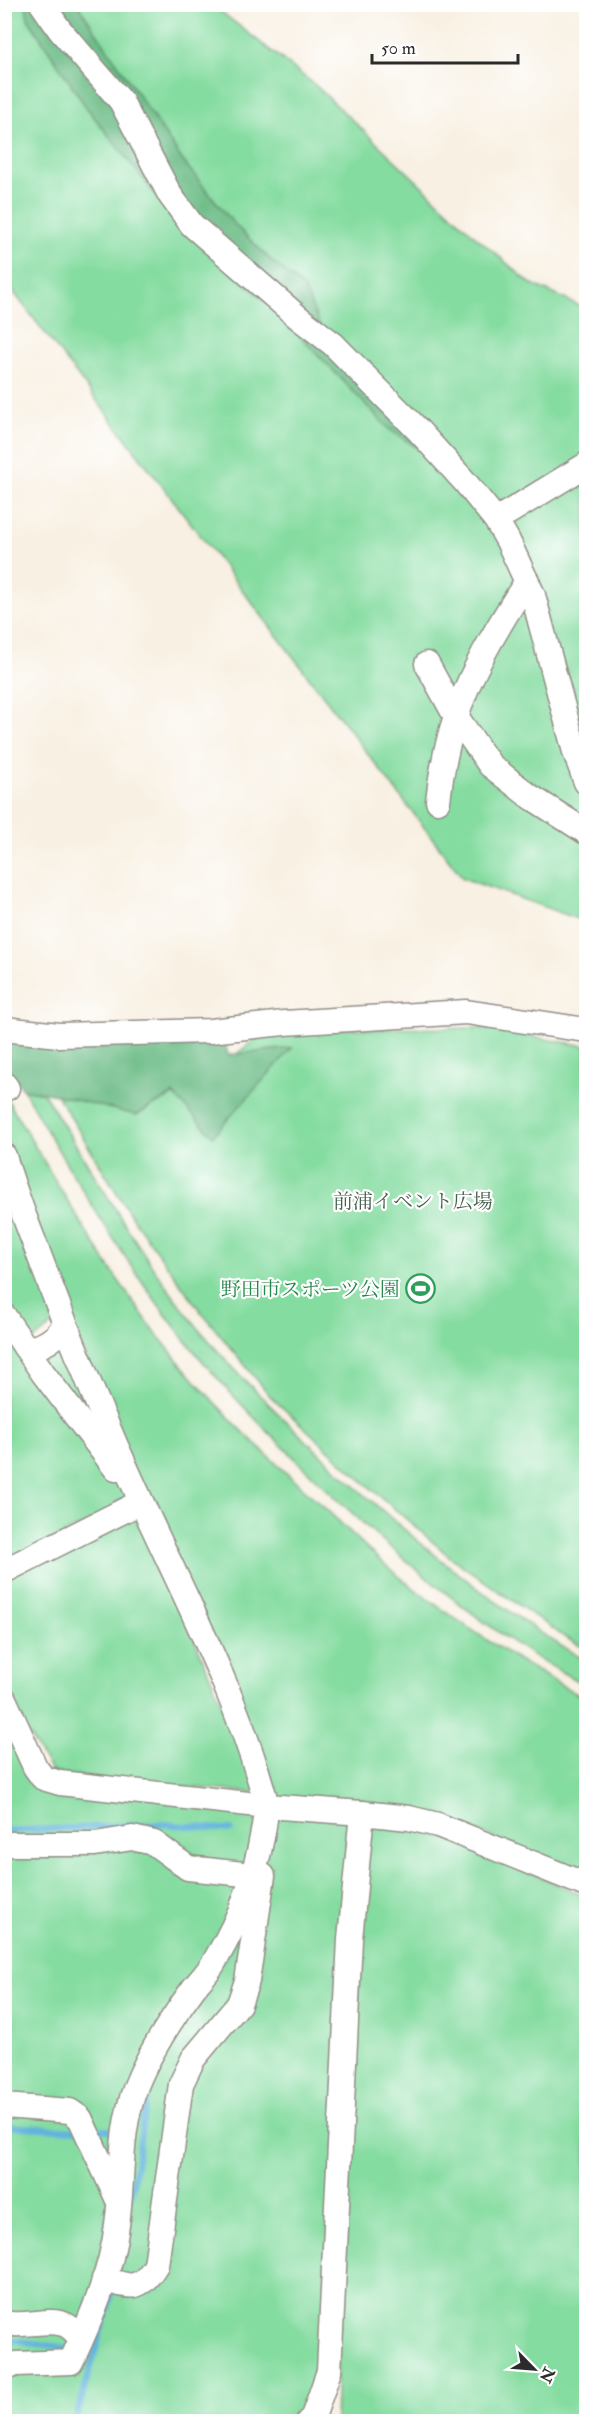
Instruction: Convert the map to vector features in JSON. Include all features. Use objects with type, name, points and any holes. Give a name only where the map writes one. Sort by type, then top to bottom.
[{"type":"street","points":[[44,5],[121,101],[170,195],[192,225],[299,318],[333,344],[418,430],[496,520],[533,595],[575,753],[586,782]]},
{"type":"street","points":[[496,520],[586,465]]},
{"type":"street","points":[[438,801],[444,755],[455,715],[485,650],[527,581]]},
{"type":"street","points":[[428,664],[455,715],[490,765],[502,776],[586,832]]},
{"type":"street","points":[[4,1029],[60,1035],[199,1031],[284,1023],[466,1012],[586,1030]]},
{"type":"street","points":[[4,1156],[65,1323],[141,1502],[223,1676],[253,1757],[267,1806],[261,1847],[237,1922],[211,1966],[192,1990],[146,2064],[124,2130],[111,2282],[70,2362],[16,2364],[4,2369]]},
{"type":"street","points":[[4,1316],[141,1502]]},
{"type":"street","points":[[25,1347],[39,1348],[57,1335],[65,1323]]},
{"type":"street","points":[[4,1570],[141,1502]]},
{"type":"street","points":[[4,1699],[36,1767],[44,1778],[60,1783],[267,1806],[409,1818],[438,1825],[586,1885]]},
{"type":"street","points":[[308,2421],[313,2417],[329,2371],[350,1939],[362,1813]]},
{"type":"street","points":[[4,1844],[95,1844],[132,1838],[154,1843],[188,1868],[262,1876],[247,1981],[239,2004],[193,2059],[181,2084],[156,2265],[146,2280],[136,2286],[111,2282]]},
{"type":"street","points":[[4,2106],[70,2111],[85,2130],[118,2201]]},
{"type":"street","points":[[4,2323],[18,2326],[48,2322],[67,2325],[78,2346]]},
{"type":"green space","points":[[211,4],[315,85],[474,235],[530,283],[582,307],[586,306],[586,922],[463,878],[5,281],[5,5]]},
{"type":"green space","points":[[26,5],[78,5],[183,161],[234,224],[304,288],[326,340],[420,450],[389,429],[278,313],[179,224],[86,107],[28,19]]},
{"type":"green space","name":"野田市スポーツ公園","points":[[483,1028],[586,1046],[586,1649],[566,1638],[450,1557],[271,1397],[202,1313],[133,1219],[57,1095],[137,1115],[206,1077],[260,1036],[312,1029]]},
{"type":"green space","points":[[224,1038],[228,1055],[292,1048],[213,1136],[173,1094],[136,1115],[23,1089],[5,1064],[4,1039]]},
{"type":"green space","points":[[23,1089],[43,1093],[148,1261],[187,1314],[232,1367],[315,1449],[411,1535],[478,1589],[586,1661],[586,1686],[494,1629],[411,1565],[332,1495],[233,1396],[182,1336],[127,1260]]},
{"type":"green space","points":[[4,1094],[119,1282],[180,1363],[235,1423],[374,1555],[431,1601],[533,1669],[586,1699],[586,1879],[479,1832],[277,1801],[103,1404],[13,1166],[5,1133]]},
{"type":"green space","points":[[4,1170],[57,1321],[31,1342],[5,1305]]},
{"type":"green space","points":[[4,1327],[131,1493],[128,1502],[4,1564]]},
{"type":"green space","points":[[64,1340],[113,1451],[37,1357]]},
{"type":"green space","points":[[140,1509],[259,1793],[55,1777],[25,1729],[5,1684],[5,1575]]},
{"type":"green space","points":[[4,1708],[32,1769],[354,1818],[332,2322],[301,2421],[5,2421]]},
{"type":"green space","points":[[368,1826],[412,1826],[492,1855],[586,1897],[586,2421],[335,2422]]},
{"type":"waterway","points":[[4,1831],[165,1824],[231,1830]]},
{"type":"waterway","points":[[131,2198],[146,2101],[155,2070]]},
{"type":"waterway","points":[[4,2126],[79,2130]]},
{"type":"waterway","points":[[92,2130],[121,2130]]},
{"type":"waterway","points":[[75,2422],[113,2290]]},
{"type":"waterway","points":[[4,2338],[72,2349]]},
{"type":"place","name":"野田市スポーツ公園","points":[[421,1289]]},
{"type":"park label","name":"前浦イベント広場","points":[[413,1201]]}]
